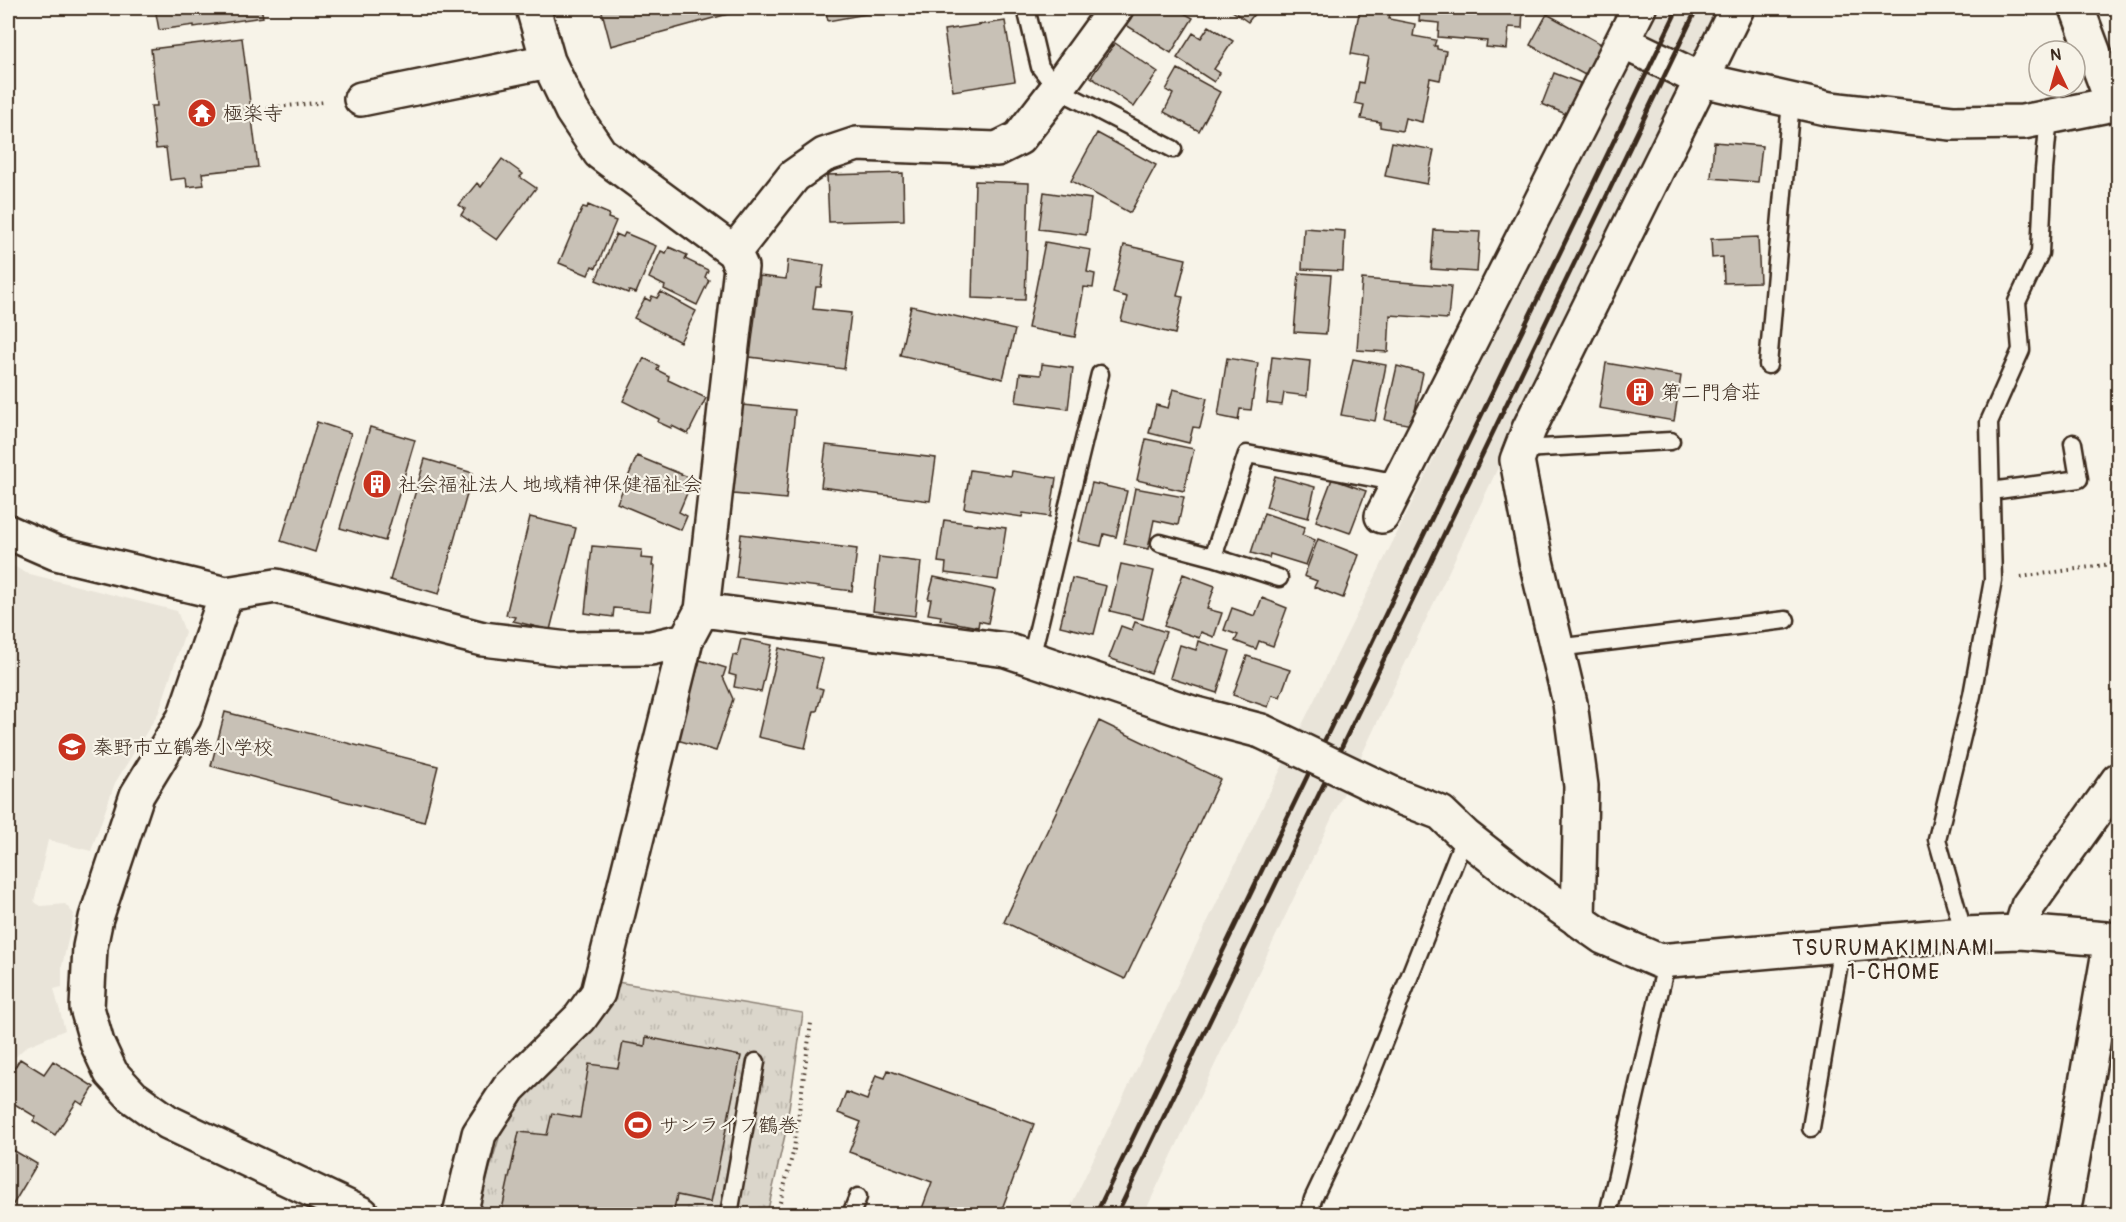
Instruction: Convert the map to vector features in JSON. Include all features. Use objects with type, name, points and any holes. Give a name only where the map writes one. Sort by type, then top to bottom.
[{"type":"street","points":[[460,1215],[479,1134],[509,1088],[580,1018],[598,993],[686,640],[702,610],[741,267],[734,252],[600,153],[572,111],[548,61],[533,8]]},
{"type":"street","points":[[734,252],[794,176],[824,154],[857,144],[997,149],[1018,138],[1116,8]]},
{"type":"street","points":[[1382,516],[1640,8]]},
{"type":"street","points":[[1578,920],[1581,786],[1570,704],[1536,561],[1517,460],[1529,429],[1737,8]]},
{"type":"street","points":[[1623,42],[1702,80],[1830,109],[1952,123],[2023,122],[2116,103],[2077,8]]},
{"type":"street","points":[[361,99],[548,61]]},
{"type":"street","points":[[8,532],[56,553],[226,594],[276,586],[483,639],[568,649],[651,648],[686,640]]},
{"type":"street","points":[[226,594],[184,718],[137,795],[96,918],[90,947],[87,1008],[97,1043],[111,1073],[133,1097],[168,1122],[362,1215]]},
{"type":"street","points":[[702,610],[1006,650],[1192,713],[1261,731],[1397,796],[1441,813],[1465,836],[1520,879],[1603,937],[1659,961],[1964,934],[2020,932],[2115,940],[2063,1215]]},
{"type":"street","points":[[2020,932],[2028,906],[2118,780]]},
{"type":"lane","points":[[1026,8],[1040,67],[1057,89],[1173,149]]},
{"type":"lane","points":[[1768,365],[1791,101]]},
{"type":"lane","points":[[1964,934],[1937,839],[1972,695],[1993,580],[1989,422],[2021,351],[2017,302],[2040,254],[2049,117]]},
{"type":"lane","points":[[1031,658],[1100,374]]},
{"type":"lane","points":[[1522,449],[1671,441]]},
{"type":"lane","points":[[1991,491],[2079,479],[2073,443]]},
{"type":"lane","points":[[1213,557],[1247,454],[1399,483]]},
{"type":"lane","points":[[1160,543],[1279,578]]},
{"type":"lane","points":[[1557,648],[1786,620]]},
{"type":"lane","points":[[1309,1215],[1313,1199],[1365,1089],[1465,836]]},
{"type":"lane","points":[[1811,1128],[1842,945]]},
{"type":"lane","points":[[1608,1215],[1667,960]]},
{"type":"lane","points":[[729,1215],[756,1062]]},
{"type":"lane","points":[[851,1215],[858,1197]]},
{"type":"path","points":[[267,108],[361,99]]},
{"type":"path","points":[[1993,580],[2118,563]]},
{"type":"path","points":[[777,1215],[794,1149],[811,1023]]},
{"type":"shaded area","points":[[1657,8],[1716,8],[1144,1214],[1067,1214],[1304,721]]},
{"type":"shaded area","name":"秦野市立鶴巻小学校","points":[[8,563],[26,573],[177,611],[185,632],[159,712],[115,783],[91,851],[48,840],[34,902],[41,906],[65,904],[74,914],[62,966],[62,987],[54,989],[65,1030],[27,1046],[8,1064]]},
{"type":"green space","points":[[611,981],[803,1013],[785,1135],[767,1214],[476,1214],[502,1128]]},
{"type":"building","points":[[155,8],[261,8],[263,17],[159,30]]},
{"type":"building","points":[[601,8],[750,8],[611,46]]},
{"type":"building","points":[[825,8],[899,8],[828,21]]},
{"type":"building","points":[[1137,8],[1175,8],[1193,18],[1171,53],[1126,25]]},
{"type":"building","points":[[1228,8],[1259,8],[1248,22]]},
{"type":"building","points":[[1360,8],[1391,8],[1389,19],[1415,24],[1413,36],[1436,40],[1434,46],[1446,51],[1440,80],[1430,78],[1422,122],[1405,118],[1402,131],[1380,127],[1380,122],[1361,119],[1364,105],[1355,103],[1359,82],[1363,83],[1368,57],[1351,54]]},
{"type":"building","points":[[1420,8],[1523,8],[1522,28],[1509,27],[1507,49],[1486,47],[1487,41],[1438,37],[1439,23],[1419,21]]},
{"type":"building","points":[[1547,14],[1603,45],[1585,75],[1530,45]]},
{"type":"building","points":[[1005,21],[1015,81],[953,91],[944,30]]},
{"type":"building","points":[[1209,26],[1233,41],[1214,69],[1220,73],[1214,82],[1177,58],[1193,33],[1201,38]]},
{"type":"building","points":[[242,38],[258,167],[202,173],[204,185],[187,187],[186,178],[170,180],[166,148],[156,149],[151,106],[157,106],[151,49]]},
{"type":"building","points":[[1115,43],[1158,72],[1134,107],[1091,77]]},
{"type":"building","points":[[1178,69],[1220,92],[1199,131],[1164,112],[1173,94],[1166,90]]},
{"type":"building","points":[[1554,73],[1580,83],[1568,115],[1542,104]]},
{"type":"building","points":[[1097,133],[1156,165],[1130,213],[1071,181]]},
{"type":"building","points":[[1392,142],[1434,150],[1427,184],[1385,176]]},
{"type":"building","points":[[1714,142],[1762,146],[1758,182],[1711,178]]},
{"type":"building","points":[[502,159],[523,174],[520,177],[536,188],[497,240],[461,215],[465,209],[459,205],[477,183],[481,187]]},
{"type":"building","points":[[903,173],[904,220],[829,222],[827,175]]},
{"type":"building","points":[[975,181],[1029,183],[1025,300],[972,298]]},
{"type":"building","points":[[1044,192],[1091,199],[1086,235],[1039,229]]},
{"type":"building","points":[[588,205],[609,214],[608,218],[616,221],[596,268],[592,266],[588,275],[559,263],[583,207],[587,208]]},
{"type":"building","points":[[1304,228],[1345,231],[1343,271],[1302,269]]},
{"type":"building","points":[[1434,230],[1480,232],[1477,272],[1431,269]]},
{"type":"building","points":[[625,233],[656,246],[636,293],[629,291],[628,293],[596,280],[616,234],[623,237]]},
{"type":"building","points":[[1758,237],[1760,282],[1724,283],[1723,257],[1712,258],[1711,239]]},
{"type":"building","points":[[1045,242],[1091,250],[1087,272],[1095,274],[1093,288],[1084,287],[1075,337],[1028,328]]},
{"type":"building","points":[[1124,245],[1186,259],[1177,296],[1183,297],[1175,334],[1121,321],[1127,297],[1113,293]]},
{"type":"building","points":[[669,247],[687,255],[685,259],[708,270],[705,277],[709,280],[697,305],[664,289],[665,286],[649,278],[661,251],[666,253]]},
{"type":"building","points":[[788,260],[824,265],[821,287],[816,287],[813,309],[851,313],[844,369],[750,357],[760,276],[786,279]]},
{"type":"building","points":[[1299,273],[1331,275],[1326,334],[1294,332]]},
{"type":"building","points":[[1362,279],[1451,286],[1448,319],[1390,315],[1388,352],[1357,350]]},
{"type":"building","points":[[661,292],[696,311],[680,342],[634,318],[645,298],[650,301],[652,296],[657,298]]},
{"type":"building","points":[[911,306],[1015,330],[1003,379],[900,355]]},
{"type":"building","points":[[1272,357],[1310,361],[1307,396],[1284,393],[1282,405],[1267,403]]},
{"type":"building","points":[[644,358],[659,366],[657,370],[669,376],[668,380],[706,398],[688,434],[658,422],[659,419],[623,401]]},
{"type":"building","points":[[1227,358],[1258,363],[1251,410],[1240,409],[1238,420],[1218,416]]},
{"type":"building","points":[[1353,359],[1386,365],[1375,421],[1341,415]]},
{"type":"building","name":"第二門倉荘","points":[[1606,363],[1681,376],[1674,421],[1599,408]]},
{"type":"building","points":[[1042,364],[1073,368],[1068,409],[1016,402],[1020,373],[1041,375]]},
{"type":"building","points":[[1397,366],[1423,373],[1412,425],[1385,420]]},
{"type":"building","points":[[1173,389],[1207,398],[1200,428],[1193,427],[1189,443],[1149,433],[1156,405],[1168,408]]},
{"type":"building","points":[[742,405],[795,410],[786,499],[733,494]]},
{"type":"building","points":[[317,422],[351,433],[315,552],[281,541]]},
{"type":"building","name":"社会福祉法人 地域精神保健福祉会","points":[[370,427],[415,440],[385,541],[340,528]]},
{"type":"building","points":[[1146,439],[1194,449],[1184,491],[1137,480]]},
{"type":"building","points":[[826,445],[936,458],[930,501],[821,487]]},
{"type":"building","points":[[637,456],[693,479],[679,512],[687,516],[681,530],[617,503]]},
{"type":"building","points":[[425,459],[473,473],[439,594],[390,580]]},
{"type":"building","points":[[970,470],[1011,476],[1012,471],[1056,478],[1050,517],[1023,513],[1022,517],[964,508]]},
{"type":"building","points":[[1275,476],[1315,487],[1308,518],[1266,507]]},
{"type":"building","points":[[1332,479],[1366,491],[1350,533],[1316,521]]},
{"type":"building","points":[[1092,483],[1127,491],[1116,537],[1104,534],[1101,546],[1078,541]]},
{"type":"building","points":[[1135,488],[1184,497],[1178,525],[1154,520],[1148,549],[1124,544]]},
{"type":"building","points":[[1264,513],[1305,527],[1302,535],[1315,540],[1306,565],[1270,554],[1269,558],[1251,553]]},
{"type":"building","points":[[530,517],[576,528],[550,630],[513,621],[515,617],[506,615]]},
{"type":"building","points":[[944,520],[1006,528],[998,580],[945,573],[946,563],[938,562]]},
{"type":"building","points":[[741,534],[857,549],[852,591],[736,577]]},
{"type":"building","points":[[1318,539],[1359,555],[1343,598],[1314,587],[1317,581],[1304,576]]},
{"type":"building","points":[[592,546],[642,550],[641,558],[653,559],[652,566],[655,566],[650,611],[614,608],[613,617],[585,613]]},
{"type":"building","points":[[879,557],[921,562],[915,616],[873,611]]},
{"type":"building","points":[[1121,564],[1154,571],[1143,619],[1110,611]]},
{"type":"building","points":[[1183,574],[1215,586],[1207,609],[1222,613],[1214,637],[1201,632],[1199,638],[1164,626]]},
{"type":"building","points":[[934,577],[995,590],[988,623],[979,621],[978,627],[940,620],[941,616],[928,614],[931,599],[928,599]]},
{"type":"building","points":[[1072,578],[1106,586],[1094,634],[1060,626]]},
{"type":"building","points":[[1262,598],[1287,608],[1273,646],[1259,641],[1256,649],[1235,641],[1238,635],[1224,630],[1232,608],[1255,616]]},
{"type":"building","points":[[1135,622],[1166,632],[1151,673],[1109,658],[1121,626],[1132,630]]},
{"type":"building","points":[[741,639],[772,645],[761,692],[734,687],[736,676],[729,674],[733,655],[737,656]]},
{"type":"building","points":[[1198,641],[1230,651],[1217,693],[1170,678],[1180,645],[1196,650]]},
{"type":"building","points":[[779,648],[823,659],[816,687],[823,689],[817,711],[814,711],[805,748],[758,737]]},
{"type":"building","points":[[1247,656],[1290,670],[1280,697],[1272,695],[1268,707],[1233,695]]},
{"type":"building","points":[[700,660],[726,668],[723,677],[733,699],[716,751],[677,740]]},
{"type":"building","points":[[225,712],[438,766],[424,822],[211,766]]},
{"type":"building","points":[[1099,721],[1220,779],[1125,979],[1004,922]]},
{"type":"building","name":"サンライフ鶴巻","points":[[646,1037],[741,1056],[711,1202],[677,1195],[673,1214],[501,1214],[519,1132],[547,1135],[552,1113],[580,1118],[589,1064],[618,1068],[623,1042],[645,1046]]},
{"type":"building","points":[[20,1059],[44,1074],[53,1061],[94,1087],[83,1105],[77,1101],[55,1135],[33,1121],[36,1117],[8,1100],[8,1078]]},
{"type":"building","points":[[888,1070],[1034,1124],[1000,1214],[920,1214],[932,1182],[849,1152],[861,1122],[838,1113],[846,1092],[867,1100],[876,1075],[885,1078]]},
{"type":"building","points":[[8,1147],[37,1164],[11,1208],[8,1206]]},
{"type":"railway","points":[[1096,1214],[1678,8]]},
{"type":"railway","points":[[1117,1214],[1697,8]]},
{"type":"place","name":"極楽寺","points":[[202,113]]},
{"type":"place","name":"第二門倉荘","points":[[1640,392]]},
{"type":"place","name":"社会福祉法人 地域精神保健福祉会","points":[[377,484]]},
{"type":"place","name":"秦野市立鶴巻小学校","points":[[72,747]]},
{"type":"place","name":"サンライフ鶴巻","points":[[638,1125]]},
{"type":"district","name":"TSURUMAKIMINAMI 1-CHOME","points":[[1894,960]]}]
